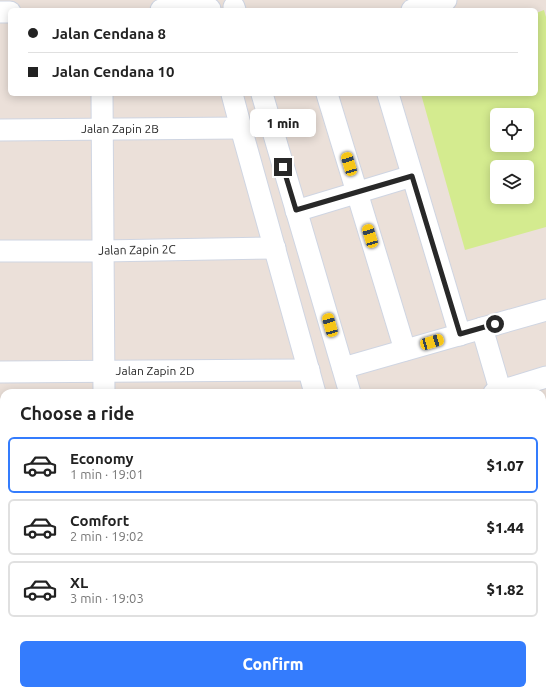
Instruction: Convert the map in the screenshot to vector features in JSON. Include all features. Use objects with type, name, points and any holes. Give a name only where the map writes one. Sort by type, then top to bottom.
[{"type":"street","points":[[419,8],[446,0]]},
{"type":"street","points":[[186,8],[210,6]]},
{"type":"street","points":[[102,96],[104,389]]},
{"type":"street","points":[[233,96],[314,389]]},
{"type":"street","points":[[263,96],[349,389]]},
{"type":"street","points":[[329,96],[405,350]]},
{"type":"street","points":[[389,96],[460,334]]},
{"type":"street","name":"Jalan Zapin 2B","points":[[0,130],[241,128]]},
{"type":"street","points":[[296,210],[412,176]]},
{"type":"street","name":"Jalan Zapin 2C","points":[[0,251],[275,248]]},
{"type":"street","points":[[343,368],[546,310]]},
{"type":"street","points":[[482,328],[498,389]]},
{"type":"street","name":"Jalan Zapin 2D","points":[[0,372],[309,370]]},
{"type":"street","points":[[508,389],[546,377]]},
{"type":"green space","points":[[544,10],[546,17],[546,227],[465,250],[422,96],[538,96],[538,12]]},
{"type":"route","points":[[283,167],[296,210],[412,176],[460,334],[495,324]]}]
